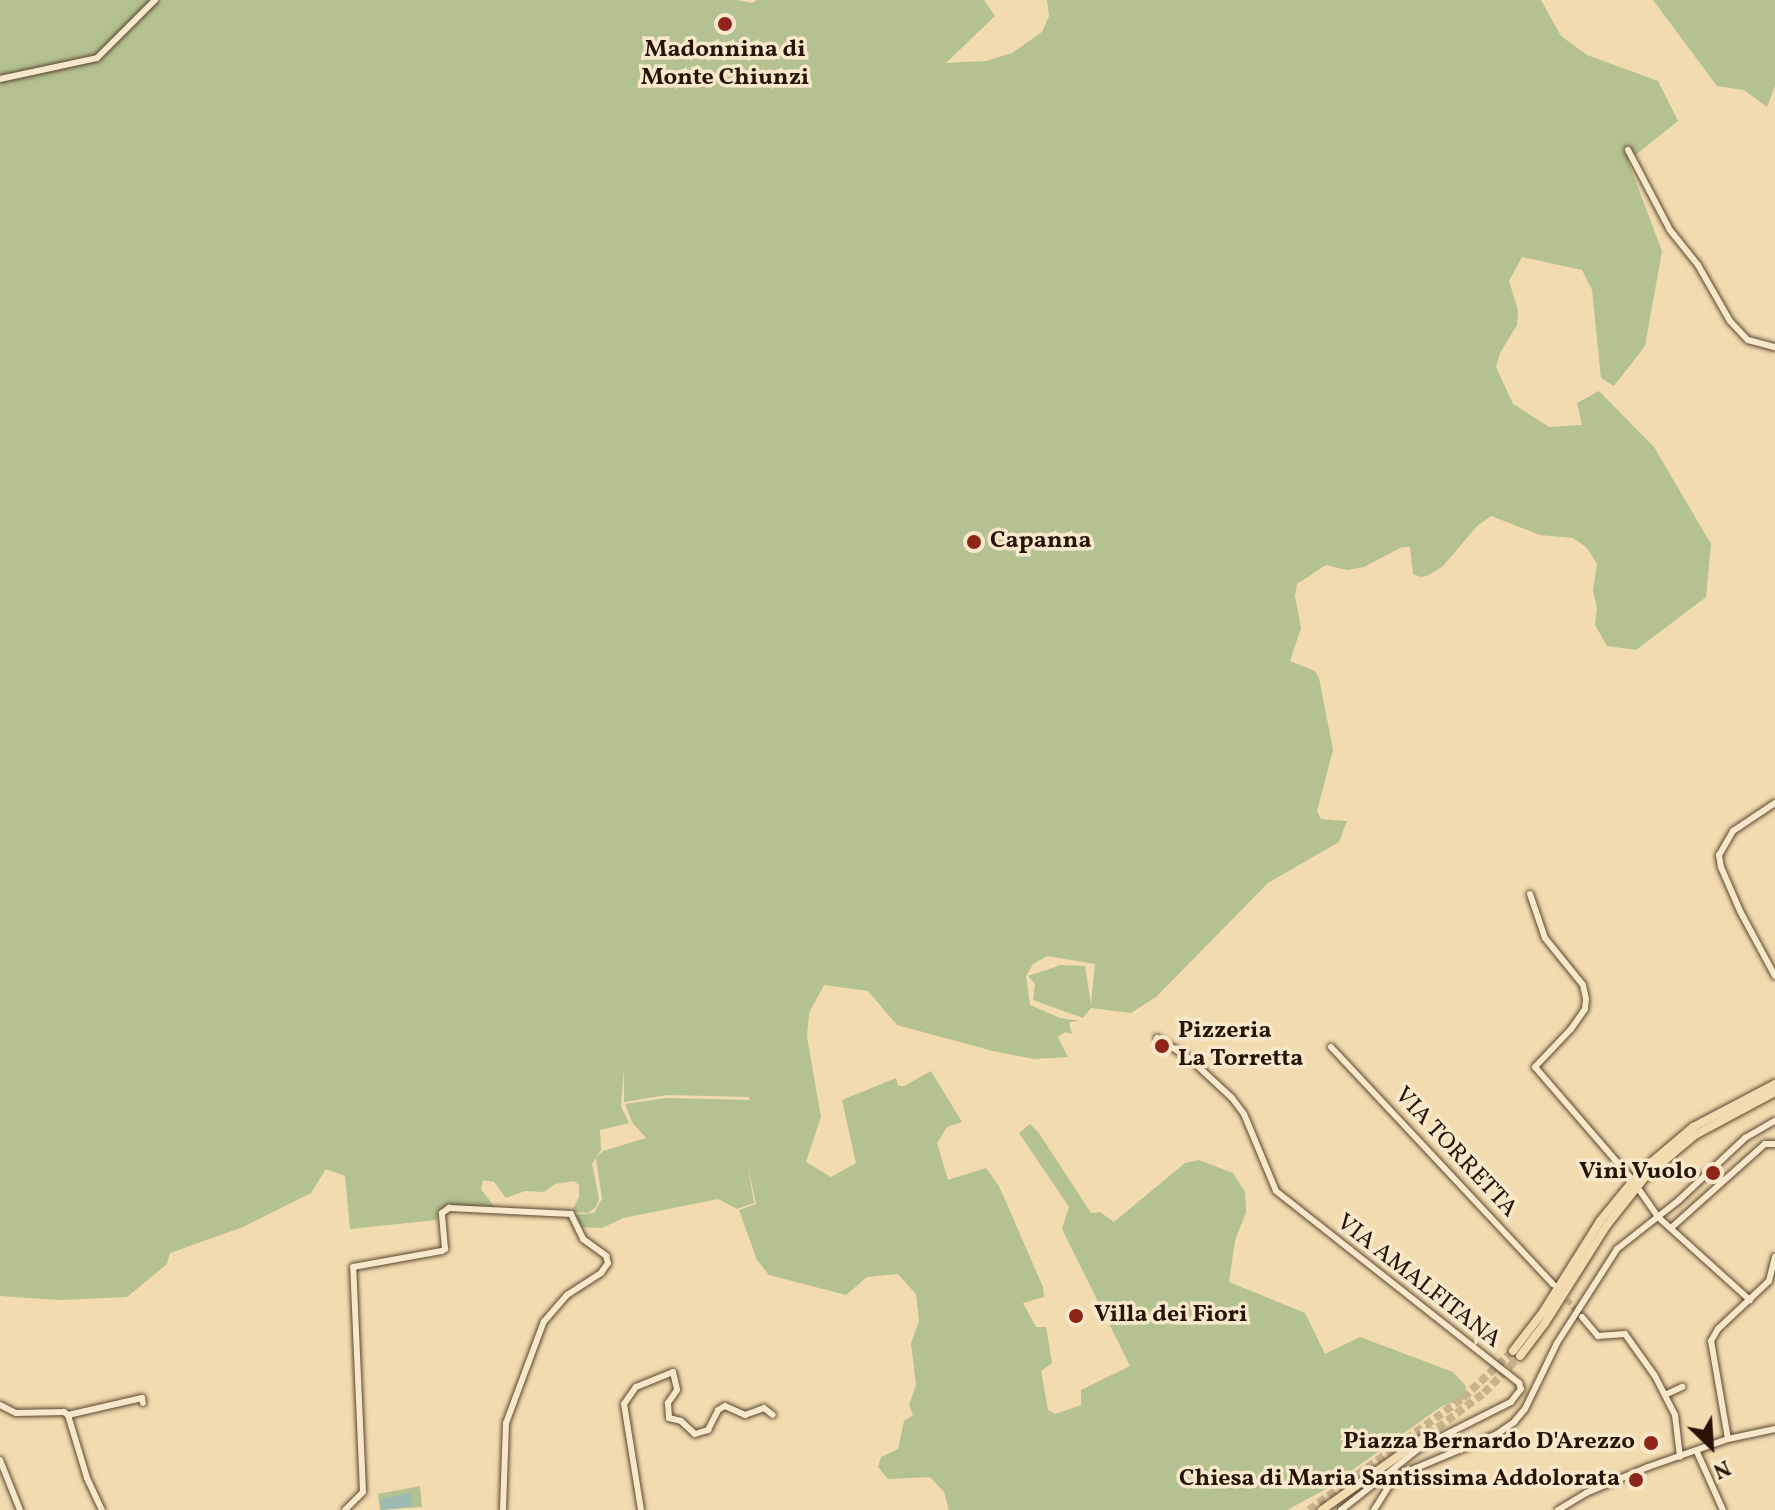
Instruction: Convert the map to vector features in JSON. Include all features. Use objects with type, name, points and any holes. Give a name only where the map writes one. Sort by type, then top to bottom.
[{"type":"highway","points":[[1775,1084],[1693,1127],[1641,1171],[1600,1221],[1516,1353],[1545,1323],[1607,1225],[1645,1177],[1695,1135],[1775,1092]]},
{"type":"highway","points":[[1322,1510],[1428,1435]]},
{"type":"street","points":[[0,79],[97,58],[155,0]]},
{"type":"street","points":[[1628,150],[1670,230],[1698,265],[1730,321],[1748,340],[1775,347]]},
{"type":"street","points":[[1775,803],[1733,831],[1719,855],[1740,911],[1775,976]]},
{"type":"street","points":[[1530,894],[1545,938],[1583,985],[1586,999],[1585,1009],[1570,1030],[1536,1062],[1535,1067],[1629,1176]]},
{"type":"street","name":"VIA AMALFITANA","points":[[1157,1038],[1190,1059],[1238,1106],[1276,1191],[1519,1383],[1521,1389],[1511,1402],[1421,1447],[1341,1510]]},
{"type":"street","name":"VIA TORRETTA","points":[[1331,1047],[1553,1284]]},
{"type":"street","points":[[1374,1510],[1389,1486],[1409,1471],[1497,1434],[1514,1422],[1525,1409],[1546,1363],[1601,1270],[1617,1249],[1658,1217],[1745,1138],[1775,1121]]},
{"type":"street","points":[[1671,1228],[1765,1144],[1775,1144]]},
{"type":"street","points":[[1640,1191],[1658,1217],[1750,1300]]},
{"type":"street","points":[[345,1510],[363,1492],[353,1267],[442,1251],[445,1249],[442,1213],[449,1208],[571,1214],[583,1239],[606,1256],[608,1263],[601,1273],[567,1295],[544,1321],[506,1423],[503,1510]]},
{"type":"street","points":[[1728,1439],[1711,1341],[1718,1329],[1772,1280],[1775,1257]]},
{"type":"street","points":[[1582,1317],[1598,1336],[1625,1334],[1655,1376],[1667,1394],[1675,1415],[1680,1457]]},
{"type":"street","points":[[641,1510],[624,1404],[636,1387],[673,1372],[677,1390],[668,1403],[669,1418],[681,1421],[695,1434],[708,1430],[718,1410],[725,1406],[745,1415],[764,1408],[773,1415]]},
{"type":"street","points":[[1667,1394],[1682,1387]]},
{"type":"street","points":[[68,1415],[142,1398],[143,1403]]},
{"type":"street","points":[[0,1405],[16,1413],[64,1412],[68,1415],[87,1478],[102,1510]]},
{"type":"street","points":[[1558,1510],[1625,1477],[1728,1439],[1775,1429]]},
{"type":"street","points":[[1697,1452],[1723,1510]]},
{"type":"street","points":[[0,1460],[20,1510]]},
{"type":"green space","points":[[0,0],[737,0],[752,3],[757,0],[984,0],[995,16],[946,63],[986,61],[1012,53],[1042,32],[1049,16],[1047,0],[1541,0],[1561,36],[1587,55],[1658,81],[1678,121],[1628,161],[1662,251],[1645,346],[1614,386],[1601,378],[1592,290],[1582,270],[1522,257],[1509,281],[1518,310],[1517,325],[1500,353],[1496,367],[1513,404],[1549,427],[1582,425],[1577,403],[1599,391],[1654,447],[1711,544],[1706,597],[1636,650],[1607,646],[1595,625],[1597,608],[1593,590],[1597,564],[1587,548],[1573,538],[1540,535],[1491,516],[1477,526],[1443,566],[1429,575],[1421,577],[1413,574],[1410,547],[1402,547],[1364,567],[1347,570],[1326,565],[1297,584],[1295,596],[1301,628],[1290,661],[1315,671],[1319,678],[1333,750],[1317,811],[1321,819],[1347,821],[1339,842],[1268,883],[1156,997],[1131,1013],[1091,1008],[1083,1018],[1033,1000],[1035,984],[1028,976],[1061,965],[1085,966],[1091,1004],[1095,964],[1047,956],[1033,964],[1026,976],[1030,1005],[1060,1018],[1080,1021],[1069,1022],[1072,1034],[1065,1032],[1058,1037],[1068,1057],[1034,1059],[897,1025],[868,991],[824,985],[809,1013],[807,1037],[821,1117],[806,1162],[831,1177],[856,1163],[842,1100],[896,1078],[898,1086],[904,1086],[931,1071],[962,1122],[947,1127],[937,1143],[948,1180],[986,1168],[999,1186],[1043,1287],[1044,1297],[1023,1303],[1036,1327],[1046,1327],[1052,1363],[1041,1371],[1048,1410],[1055,1414],[1081,1405],[1081,1390],[1130,1366],[1062,1229],[1069,1207],[1019,1133],[1030,1124],[1091,1213],[1100,1212],[1114,1222],[1185,1163],[1199,1160],[1233,1173],[1245,1192],[1246,1212],[1235,1241],[1229,1282],[1305,1313],[1325,1354],[1360,1337],[1453,1372],[1465,1385],[1468,1398],[1442,1406],[1326,1489],[1287,1510],[949,1510],[944,1492],[930,1477],[888,1479],[878,1467],[881,1457],[898,1449],[904,1421],[913,1415],[909,1405],[916,1385],[911,1343],[919,1321],[916,1294],[898,1274],[867,1277],[846,1295],[769,1275],[757,1260],[739,1210],[756,1204],[747,1162],[754,1203],[737,1209],[718,1199],[623,1218],[602,1228],[577,1227],[573,1215],[594,1213],[602,1199],[596,1158],[603,1151],[646,1138],[632,1122],[625,1104],[667,1098],[749,1100],[749,1097],[667,1095],[624,1102],[624,1068],[621,1106],[629,1123],[600,1130],[601,1150],[592,1164],[599,1198],[596,1207],[588,1213],[571,1212],[579,1197],[579,1185],[574,1181],[555,1184],[544,1192],[525,1191],[506,1198],[494,1182],[483,1180],[481,1189],[496,1209],[449,1206],[438,1212],[437,1220],[350,1229],[345,1176],[326,1169],[311,1193],[243,1227],[170,1253],[167,1264],[127,1297],[59,1300],[0,1296]]},
{"type":"green space","points":[[1653,0],[1775,0],[1775,86],[1767,107],[1744,90],[1717,86]]},
{"type":"green space","points":[[420,1486],[422,1507],[380,1510],[378,1494]]},
{"type":"water","points":[[410,1493],[413,1506],[382,1510],[380,1499]]},
{"type":"tunnel","points":[[1561,1293],[1582,1317]]},
{"type":"tunnel","points":[[1309,1510],[1463,1398],[1513,1351]]},
{"type":"tunnel","points":[[1428,1435],[1484,1393],[1520,1356]]},
{"type":"place","name":"Madonnina di Monte Chiunzi","points":[[725,24]]},
{"type":"place","name":"Capanna","points":[[974,542]]},
{"type":"place","name":"Pizzeria La Torretta","points":[[1162,1046]]},
{"type":"place","name":"Vini Vuolo","points":[[1713,1173]]},
{"type":"place","name":"Villa dei Fiori","points":[[1076,1316]]},
{"type":"place","name":"Piazza Bernardo D'Arezzo","points":[[1651,1443]]},
{"type":"place","name":"Chiesa di Maria Santissima Addolorata","points":[[1636,1480]]}]
